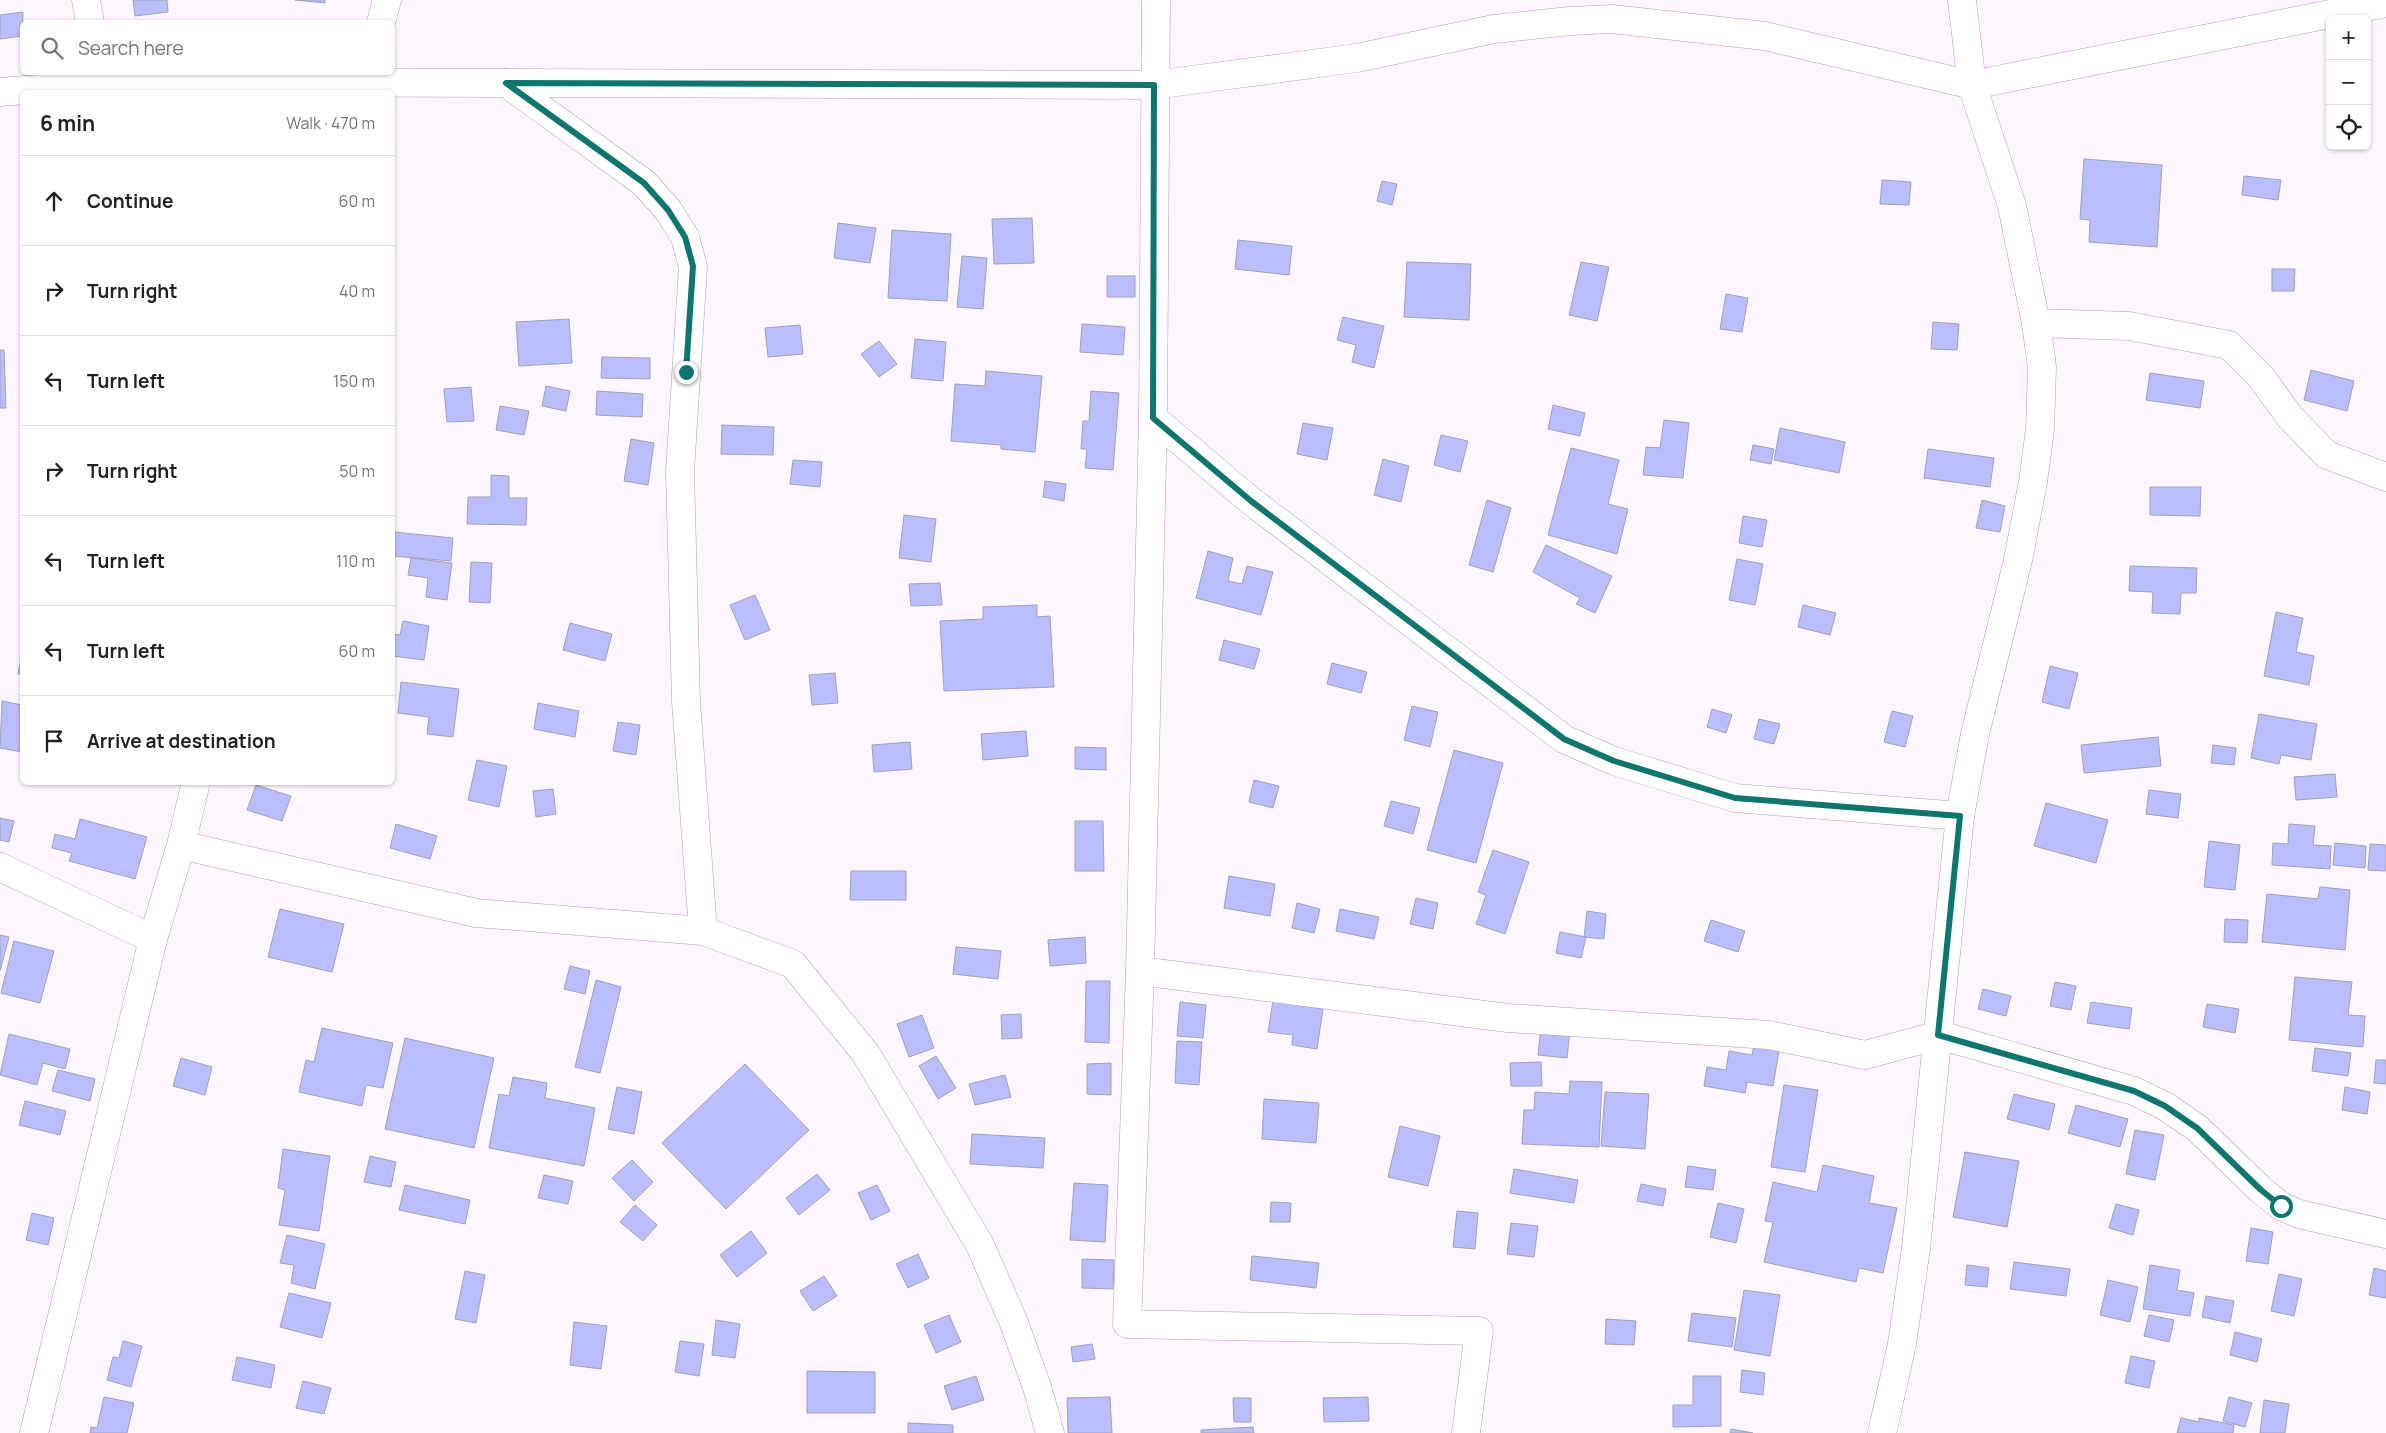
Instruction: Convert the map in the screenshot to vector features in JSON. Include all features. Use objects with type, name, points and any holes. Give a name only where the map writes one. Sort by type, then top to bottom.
[{"type":"street","points":[[86,0],[90,20]]},
{"type":"street","points":[[382,20],[387,0]]},
{"type":"street","points":[[1156,0],[1153,418],[1140,971],[1127,1324],[1479,1331],[1466,1433]]},
{"type":"street","points":[[1882,1433],[1902,1344],[1916,1248],[1960,816],[1975,734],[2018,560],[2033,482],[2040,428],[2042,367],[2036,323],[2012,206],[1972,86],[1962,0]]},
{"type":"street","points":[[0,92],[99,78],[366,83],[1154,85],[1357,58],[1494,29],[1570,21],[1612,19],[1765,36],[1972,86],[2386,2]]},
{"type":"street","points":[[506,83],[644,183],[668,210],[685,237],[693,266],[680,470],[686,701],[702,932]]},
{"type":"street","points":[[2036,323],[2129,326],[2230,345],[2261,377],[2290,417],[2327,455],[2386,477]]},
{"type":"street","points":[[1153,418],[1251,501],[1564,739],[1614,761],[1735,798],[1960,816]]},
{"type":"street","points":[[34,1433],[153,939],[181,845],[195,785]]},
{"type":"street","points":[[181,845],[476,914],[702,932],[792,964],[866,1054],[980,1245],[1014,1323],[1037,1387],[1050,1433]]},
{"type":"street","points":[[0,867],[153,939]]},
{"type":"street","points":[[1140,971],[1508,1018],[1769,1036],[1866,1054],[1938,1035],[2134,1091],[2165,1106],[2197,1128],[2261,1190],[2281,1206],[2299,1214],[2386,1234]]},
{"type":"building","points":[[133,0],[167,0],[168,12],[135,16]]},
{"type":"building","points":[[295,0],[325,0],[325,3]]},
{"type":"building","points":[[23,12],[23,20],[20,20],[20,36],[0,39],[0,15]]},
{"type":"building","points":[[2084,159],[2162,165],[2157,247],[2089,242],[2090,220],[2080,219]]},
{"type":"building","points":[[2244,176],[2281,180],[2278,200],[2242,195]]},
{"type":"building","points":[[1882,180],[1911,182],[1909,205],[1880,204]]},
{"type":"building","points":[[1382,181],[1397,184],[1392,205],[1377,201]]},
{"type":"building","points":[[1032,218],[1034,263],[994,264],[992,219]]},
{"type":"building","points":[[838,223],[876,228],[870,263],[834,258]]},
{"type":"building","points":[[892,230],[951,234],[947,301],[888,298]]},
{"type":"building","points":[[1238,240],[1292,246],[1289,275],[1235,269]]},
{"type":"building","points":[[962,256],[987,258],[983,309],[957,307]]},
{"type":"building","points":[[1407,262],[1471,264],[1469,320],[1404,317]]},
{"type":"building","points":[[1581,262],[1609,267],[1597,321],[1569,315]]},
{"type":"building","points":[[2272,269],[2295,269],[2294,291],[2272,291]]},
{"type":"building","points":[[1107,276],[1135,276],[1135,297],[1107,297]]},
{"type":"building","points":[[1726,294],[1748,298],[1742,332],[1720,329]]},
{"type":"building","points":[[1343,317],[1384,326],[1374,368],[1352,362],[1356,345],[1337,340]]},
{"type":"building","points":[[569,319],[572,363],[519,366],[516,322]]},
{"type":"building","points":[[1933,322],[1959,324],[1957,350],[1931,349]]},
{"type":"building","points":[[1082,324],[1125,327],[1123,355],[1080,352]]},
{"type":"building","points":[[800,325],[803,354],[768,357],[765,328]]},
{"type":"building","points":[[915,339],[946,342],[943,381],[911,378]]},
{"type":"building","points":[[879,341],[897,364],[879,377],[861,354]]},
{"type":"building","points":[[0,350],[4,350],[6,408],[0,408]]},
{"type":"building","points":[[602,357],[650,358],[650,379],[601,378]]},
{"type":"building","points":[[2311,370],[2354,381],[2347,411],[2304,400]]},
{"type":"building","points":[[986,371],[1042,376],[1035,452],[1001,449],[1001,445],[951,441],[955,384],[985,386]]},
{"type":"building","points":[[2150,373],[2204,381],[2200,408],[2146,400]]},
{"type":"building","points":[[546,386],[570,391],[566,411],[542,406]]},
{"type":"building","points":[[471,387],[474,421],[447,422],[444,389]]},
{"type":"building","points":[[597,391],[643,394],[642,417],[596,415]]},
{"type":"building","points":[[1091,391],[1119,393],[1113,470],[1085,468],[1087,449],[1081,449],[1083,421],[1089,421]]},
{"type":"building","points":[[1553,405],[1585,413],[1580,436],[1548,429]]},
{"type":"building","points":[[500,406],[529,411],[524,435],[496,430]]},
{"type":"building","points":[[1664,420],[1689,423],[1683,478],[1643,475],[1646,447],[1660,448]]},
{"type":"building","points":[[1303,423],[1333,428],[1327,460],[1297,454]]},
{"type":"building","points":[[722,425],[774,427],[773,455],[721,454]]},
{"type":"building","points":[[1780,428],[1845,442],[1839,473],[1774,460]]},
{"type":"building","points":[[1441,435],[1468,441],[1460,472],[1434,465]]},
{"type":"building","points":[[631,439],[654,443],[648,485],[624,481]]},
{"type":"building","points":[[1753,445],[1774,449],[1771,464],[1750,460]]},
{"type":"building","points":[[1571,448],[1619,460],[1608,504],[1628,509],[1617,554],[1548,535]]},
{"type":"building","points":[[1928,449],[1994,458],[1990,487],[1924,478]]},
{"type":"building","points":[[1383,459],[1409,466],[1401,502],[1374,495]]},
{"type":"building","points":[[793,460],[822,462],[820,487],[790,484]]},
{"type":"building","points":[[491,475],[509,476],[509,498],[527,498],[526,525],[467,524],[468,497],[491,497]]},
{"type":"building","points":[[1045,481],[1066,484],[1064,501],[1043,497]]},
{"type":"building","points":[[2150,487],[2201,487],[2200,516],[2150,515]]},
{"type":"building","points":[[1487,500],[1511,508],[1493,572],[1469,565]]},
{"type":"building","points":[[1982,500],[2005,506],[2000,532],[1976,528]]},
{"type":"building","points":[[904,515],[936,519],[931,562],[899,558]]},
{"type":"building","points":[[1743,516],[1767,520],[1762,547],[1739,543]]},
{"type":"building","points":[[395,532],[453,538],[451,561],[395,556]]},
{"type":"building","points":[[1546,545],[1612,576],[1595,613],[1576,604],[1580,598],[1533,572]]},
{"type":"building","points":[[1208,551],[1233,558],[1228,581],[1242,584],[1247,566],[1273,572],[1261,615],[1196,598]]},
{"type":"building","points":[[411,558],[452,563],[447,600],[426,597],[428,578],[408,575]]},
{"type":"building","points":[[1737,559],[1763,564],[1755,605],[1729,600]]},
{"type":"building","points":[[471,562],[492,563],[490,603],[469,602]]},
{"type":"building","points":[[2130,566],[2197,568],[2196,593],[2181,593],[2180,614],[2152,613],[2153,592],[2129,591]]},
{"type":"building","points":[[940,583],[942,605],[911,606],[909,584]]},
{"type":"building","points":[[755,595],[770,630],[745,640],[730,605]]},
{"type":"building","points":[[1037,605],[1037,617],[1050,616],[1054,687],[944,691],[940,621],[983,619],[983,607]]},
{"type":"building","points":[[1803,605],[1836,613],[1830,635],[1798,627]]},
{"type":"building","points":[[2276,612],[2303,618],[2296,652],[2314,656],[2309,685],[2264,676]]},
{"type":"building","points":[[403,621],[429,626],[424,660],[395,656],[395,634],[400,635]]},
{"type":"building","points":[[570,623],[612,634],[605,661],[563,650]]},
{"type":"building","points":[[1224,640],[1260,649],[1254,669],[1219,660]]},
{"type":"building","points":[[1332,663],[1367,672],[1361,693],[1327,684]]},
{"type":"building","points":[[2050,666],[2078,673],[2069,709],[2042,702]]},
{"type":"building","points":[[835,673],[838,703],[812,705],[809,675]]},
{"type":"building","points":[[401,682],[459,689],[453,737],[427,734],[429,717],[398,713]]},
{"type":"building","points":[[2,701],[20,705],[20,752],[0,748]]},
{"type":"building","points":[[538,703],[579,711],[575,737],[534,729]]},
{"type":"building","points":[[1412,706],[1438,712],[1430,747],[1404,740]]},
{"type":"building","points":[[1712,709],[1732,715],[1726,733],[1707,727]]},
{"type":"building","points":[[1892,711],[1913,716],[1905,747],[1884,742]]},
{"type":"building","points":[[2259,714],[2317,724],[2311,760],[2281,755],[2279,764],[2251,758]]},
{"type":"building","points":[[1759,719],[1780,724],[1774,744],[1754,739]]},
{"type":"building","points":[[618,722],[640,725],[636,755],[613,751]]},
{"type":"building","points":[[1026,731],[1028,756],[983,760],[981,734]]},
{"type":"building","points":[[2158,737],[2161,766],[2084,773],[2081,745]]},
{"type":"building","points":[[910,742],[912,769],[874,772],[872,745]]},
{"type":"building","points":[[2213,745],[2236,748],[2234,765],[2211,763]]},
{"type":"building","points":[[1075,747],[1106,748],[1106,770],[1075,769]]},
{"type":"building","points":[[1454,750],[1503,763],[1476,863],[1427,850]]},
{"type":"building","points":[[477,760],[507,766],[499,807],[468,800]]},
{"type":"building","points":[[2335,774],[2337,797],[2296,800],[2294,777]]},
{"type":"building","points":[[1254,780],[1279,786],[1273,808],[1249,802]]},
{"type":"building","points":[[256,785],[291,796],[282,821],[247,810]]},
{"type":"building","points":[[553,789],[556,814],[536,817],[533,791]]},
{"type":"building","points":[[2149,790],[2181,794],[2178,818],[2146,814]]},
{"type":"building","points":[[1391,801],[1420,808],[1413,834],[1384,826]]},
{"type":"building","points":[[2046,803],[2108,820],[2096,863],[2034,846]]},
{"type":"building","points":[[0,818],[14,821],[9,842],[0,840]]},
{"type":"building","points":[[80,819],[147,837],[135,879],[69,861],[72,853],[52,848],[55,834],[75,839]]},
{"type":"building","points":[[1075,821],[1103,821],[1104,871],[1075,871]]},
{"type":"building","points":[[396,824],[437,836],[430,859],[390,848]]},
{"type":"building","points":[[2289,824],[2315,826],[2313,845],[2331,846],[2330,869],[2272,865],[2273,843],[2288,844]]},
{"type":"building","points":[[2209,841],[2240,845],[2235,890],[2204,887]]},
{"type":"building","points":[[2335,843],[2366,846],[2365,868],[2333,865]]},
{"type":"building","points":[[2370,844],[2386,845],[2386,871],[2368,870]]},
{"type":"building","points":[[1493,850],[1529,862],[1505,934],[1476,924],[1486,895],[1478,892]]},
{"type":"building","points":[[851,871],[906,871],[906,900],[850,900]]},
{"type":"building","points":[[1229,876],[1275,884],[1270,916],[1224,908]]},
{"type":"building","points":[[2320,887],[2350,890],[2345,950],[2262,942],[2267,894],[2318,899]]},
{"type":"building","points":[[1416,898],[1438,903],[1433,929],[1410,924]]},
{"type":"building","points":[[1297,903],[1320,909],[1314,933],[1292,928]]},
{"type":"building","points":[[280,909],[344,924],[332,972],[268,957]]},
{"type":"building","points":[[1340,909],[1379,917],[1374,939],[1336,931]]},
{"type":"building","points":[[1587,911],[1606,914],[1604,939],[1584,937]]},
{"type":"building","points":[[2225,919],[2248,920],[2247,943],[2224,942]]},
{"type":"building","points":[[1711,920],[1745,931],[1738,952],[1704,941]]},
{"type":"building","points":[[1560,932],[1586,937],[1581,958],[1556,953]]},
{"type":"building","points":[[0,935],[9,937],[0,971]]},
{"type":"building","points":[[1085,937],[1086,963],[1050,966],[1048,940]]},
{"type":"building","points":[[14,941],[54,951],[40,1003],[1,993]]},
{"type":"building","points":[[956,947],[1001,951],[998,979],[953,974]]},
{"type":"building","points":[[570,966],[590,971],[585,994],[564,989]]},
{"type":"building","points":[[2295,977],[2352,982],[2348,1015],[2365,1016],[2363,1047],[2289,1040]]},
{"type":"building","points":[[596,980],[621,987],[600,1073],[575,1067]]},
{"type":"building","points":[[1086,981],[1110,981],[1109,1043],[1085,1042]]},
{"type":"building","points":[[2055,982],[2076,986],[2071,1010],[2050,1006]]},
{"type":"building","points":[[1983,989],[2011,996],[2006,1016],[1978,1009]]},
{"type":"building","points":[[1273,1001],[1323,1009],[1317,1049],[1292,1045],[1293,1035],[1268,1032]]},
{"type":"building","points":[[1180,1002],[1206,1005],[1203,1038],[1177,1036]]},
{"type":"building","points":[[2091,1002],[2132,1008],[2129,1029],[2087,1023]]},
{"type":"building","points":[[2207,1004],[2239,1009],[2235,1033],[2203,1027]]},
{"type":"building","points":[[1021,1014],[1022,1038],[1002,1039],[1001,1015]]},
{"type":"building","points":[[922,1015],[934,1048],[909,1057],[897,1024]]},
{"type":"building","points":[[1541,1027],[1570,1030],[1567,1058],[1538,1055]]},
{"type":"building","points":[[322,1028],[393,1043],[383,1088],[366,1085],[362,1106],[299,1092],[306,1060],[314,1062]]},
{"type":"building","points":[[9,1034],[70,1049],[65,1069],[43,1063],[37,1085],[0,1075]]},
{"type":"building","points":[[405,1038],[494,1058],[474,1148],[385,1129]]},
{"type":"building","points":[[1177,1041],[1202,1042],[1199,1085],[1175,1083]]},
{"type":"building","points":[[1755,1041],[1780,1045],[1773,1086],[1747,1082],[1745,1093],[1704,1086],[1707,1067],[1726,1070],[1729,1051],[1752,1055]]},
{"type":"building","points":[[2315,1048],[2351,1053],[2348,1076],[2312,1071]]},
{"type":"building","points":[[936,1056],[956,1088],[938,1099],[919,1066]]},
{"type":"building","points":[[181,1058],[212,1067],[205,1095],[173,1086]]},
{"type":"building","points":[[2376,1060],[2386,1060],[2386,1084],[2374,1083]]},
{"type":"building","points":[[1541,1062],[1542,1086],[1511,1086],[1510,1063]]},
{"type":"building","points":[[1111,1063],[1111,1095],[1087,1094],[1087,1064]]},
{"type":"building","points":[[745,1064],[809,1130],[726,1209],[662,1143]]},
{"type":"building","points":[[58,1070],[95,1079],[90,1101],[52,1091]]},
{"type":"building","points":[[1005,1075],[1011,1097],[975,1105],[969,1084]]},
{"type":"building","points":[[513,1077],[547,1083],[545,1098],[595,1108],[584,1166],[489,1148],[499,1094],[509,1096]]},
{"type":"building","points":[[1570,1081],[1602,1082],[1599,1147],[1522,1144],[1524,1110],[1534,1110],[1535,1092],[1569,1094]]},
{"type":"building","points":[[1784,1085],[1818,1090],[1805,1172],[1771,1167]]},
{"type":"building","points":[[617,1087],[642,1092],[634,1134],[608,1129]]},
{"type":"building","points":[[2345,1087],[2370,1092],[2367,1114],[2342,1110]]},
{"type":"building","points":[[1605,1092],[1649,1094],[1645,1149],[1601,1146]]},
{"type":"building","points":[[2014,1094],[2055,1104],[2049,1130],[2007,1119]]},
{"type":"building","points":[[1264,1099],[1319,1103],[1316,1143],[1262,1139]]},
{"type":"building","points":[[25,1101],[66,1111],[60,1135],[19,1125]]},
{"type":"building","points":[[2076,1105],[2128,1119],[2120,1147],[2068,1133]]},
{"type":"building","points":[[1400,1126],[1440,1136],[1428,1186],[1388,1177]]},
{"type":"building","points":[[2135,1130],[2164,1135],[2155,1180],[2126,1174]]},
{"type":"building","points":[[972,1134],[1045,1138],[1043,1168],[970,1164]]},
{"type":"building","points":[[283,1149],[330,1156],[319,1231],[279,1225],[285,1190],[278,1188]]},
{"type":"building","points":[[1965,1152],[2019,1161],[2007,1227],[1953,1217]]},
{"type":"building","points":[[370,1156],[396,1162],[391,1187],[364,1182]]},
{"type":"building","points":[[632,1160],[653,1182],[634,1201],[612,1178]]},
{"type":"building","points":[[1823,1165],[1874,1176],[1869,1203],[1897,1208],[1883,1273],[1859,1268],[1856,1282],[1764,1262],[1773,1222],[1765,1221],[1773,1182],[1817,1192]]},
{"type":"building","points":[[1688,1166],[1716,1170],[1713,1190],[1685,1187]]},
{"type":"building","points":[[1514,1169],[1578,1180],[1574,1203],[1510,1193]]},
{"type":"building","points":[[817,1174],[830,1190],[799,1215],[786,1198]]},
{"type":"building","points":[[544,1175],[573,1181],[568,1204],[538,1198]]},
{"type":"building","points":[[1074,1183],[1108,1185],[1105,1242],[1070,1240]]},
{"type":"building","points":[[1641,1184],[1666,1189],[1663,1206],[1637,1201]]},
{"type":"building","points":[[405,1185],[470,1200],[465,1224],[399,1210]]},
{"type":"building","points":[[877,1185],[890,1211],[871,1220],[858,1193]]},
{"type":"building","points":[[1271,1202],[1291,1203],[1290,1222],[1270,1222]]},
{"type":"building","points":[[1718,1203],[1744,1209],[1736,1243],[1710,1237]]},
{"type":"building","points":[[2116,1204],[2139,1210],[2133,1235],[2109,1228]]},
{"type":"building","points":[[635,1205],[657,1225],[643,1241],[620,1222]]},
{"type":"building","points":[[1457,1211],[1478,1213],[1475,1249],[1453,1247]]},
{"type":"building","points":[[32,1213],[54,1218],[48,1245],[26,1240]]},
{"type":"building","points":[[1511,1223],[1538,1226],[1534,1257],[1507,1254]]},
{"type":"building","points":[[2251,1228],[2273,1232],[2268,1264],[2246,1261]]},
{"type":"building","points":[[751,1231],[767,1253],[737,1277],[720,1255]]},
{"type":"building","points":[[287,1235],[325,1244],[315,1289],[291,1283],[294,1265],[280,1263]]},
{"type":"building","points":[[918,1254],[929,1278],[908,1288],[896,1264]]},
{"type":"building","points":[[1252,1256],[1319,1263],[1316,1288],[1250,1280]]},
{"type":"building","points":[[1082,1259],[1114,1260],[1113,1289],[1082,1288]]},
{"type":"building","points":[[2014,1262],[2070,1269],[2066,1296],[2010,1289]]},
{"type":"building","points":[[1967,1265],[1989,1268],[1987,1287],[1965,1285]]},
{"type":"building","points":[[2150,1265],[2180,1270],[2177,1290],[2194,1293],[2190,1316],[2143,1309]]},
{"type":"building","points":[[2374,1268],[2386,1271],[2386,1298],[2369,1295]]},
{"type":"building","points":[[465,1271],[485,1275],[476,1323],[455,1319]]},
{"type":"building","points":[[2279,1274],[2302,1279],[2294,1316],[2271,1311]]},
{"type":"building","points":[[824,1276],[837,1296],[813,1311],[800,1291]]},
{"type":"building","points":[[2108,1280],[2138,1287],[2130,1322],[2100,1315]]},
{"type":"building","points":[[1744,1290],[1780,1295],[1770,1356],[1734,1350]]},
{"type":"building","points":[[289,1293],[331,1303],[322,1338],[280,1327]]},
{"type":"building","points":[[2206,1296],[2234,1301],[2230,1323],[2202,1317]]},
{"type":"building","points":[[1692,1313],[1736,1318],[1732,1347],[1688,1341]]},
{"type":"building","points":[[949,1315],[961,1342],[936,1353],[924,1325]]},
{"type":"building","points":[[2149,1315],[2174,1320],[2169,1342],[2144,1336]]},
{"type":"building","points":[[1606,1319],[1636,1321],[1634,1345],[1605,1344]]},
{"type":"building","points":[[716,1320],[740,1324],[735,1358],[712,1355]]},
{"type":"building","points":[[574,1322],[607,1326],[601,1369],[570,1365]]},
{"type":"building","points":[[2235,1332],[2262,1339],[2257,1362],[2230,1355]]},
{"type":"building","points":[[123,1341],[142,1346],[131,1387],[107,1380],[113,1357],[119,1358]]},
{"type":"building","points":[[680,1341],[704,1344],[699,1376],[675,1372]]},
{"type":"building","points":[[1092,1344],[1095,1359],[1073,1362],[1071,1347]]},
{"type":"building","points":[[2131,1356],[2155,1361],[2149,1388],[2125,1383]]},
{"type":"building","points":[[237,1357],[275,1365],[271,1388],[232,1380]]},
{"type":"building","points":[[1742,1370],[1765,1373],[1763,1395],[1740,1392]]},
{"type":"building","points":[[807,1371],[875,1372],[875,1413],[807,1413]]},
{"type":"building","points":[[976,1376],[984,1400],[952,1410],[944,1386]]},
{"type":"building","points":[[1693,1376],[1721,1376],[1721,1426],[1673,1427],[1673,1405],[1693,1405]]},
{"type":"building","points":[[303,1381],[331,1388],[324,1414],[296,1408]]},
{"type":"building","points":[[104,1397],[134,1403],[127,1433],[90,1433],[91,1427],[97,1428]]},
{"type":"building","points":[[1110,1397],[1112,1433],[1068,1433],[1067,1398]]},
{"type":"building","points":[[1368,1397],[1369,1421],[1324,1422],[1323,1398]]},
{"type":"building","points":[[2229,1397],[2252,1403],[2245,1427],[2223,1421]]},
{"type":"building","points":[[1233,1398],[1251,1398],[1251,1422],[1234,1422]]},
{"type":"building","points":[[2264,1400],[2289,1404],[2285,1433],[2260,1433]]},
{"type":"building","points":[[2181,1418],[2199,1422],[2199,1418],[2234,1425],[2233,1433],[2177,1433]]},
{"type":"building","points":[[908,1423],[953,1425],[953,1433],[908,1433]]},
{"type":"building","points":[[1253,1427],[1254,1433],[1201,1433],[1201,1430]]},
{"type":"building","points":[[1731,1429],[1753,1433],[1730,1433]]},
{"type":"route","points":[[686,372],[693,266],[685,237],[668,210],[644,183],[506,83],[1154,85],[1153,418],[1251,501],[1564,739],[1614,761],[1735,798],[1960,816],[1938,1035],[1992,1052],[2089,1077],[2134,1091],[2165,1106],[2197,1128],[2261,1190],[2281,1206]]}]
